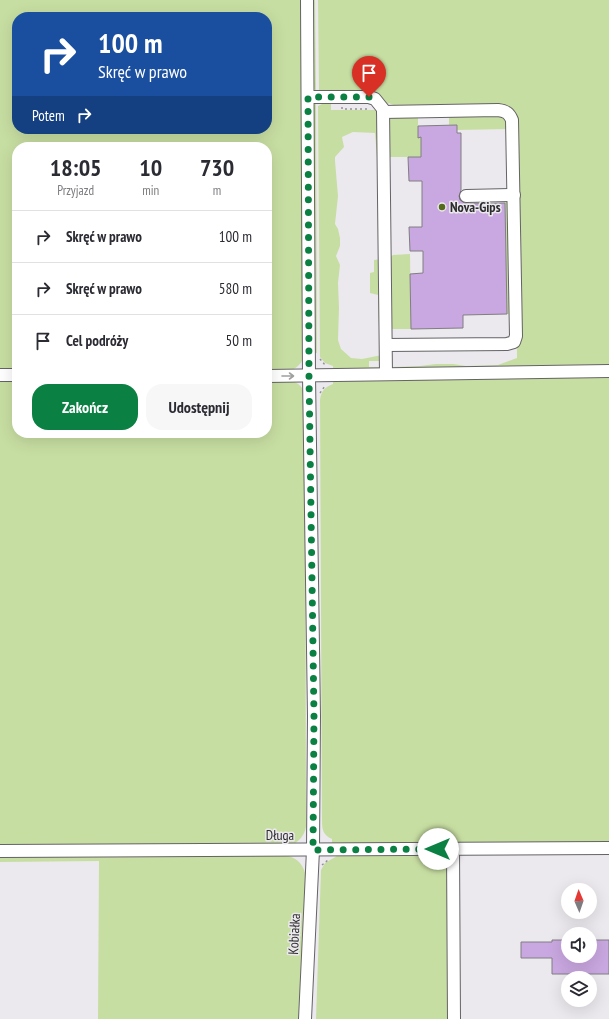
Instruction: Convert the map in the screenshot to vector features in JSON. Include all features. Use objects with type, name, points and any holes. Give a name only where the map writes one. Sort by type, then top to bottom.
[{"type":"street","name":"Kobiałka","points":[[305,1019],[313,850],[314,716],[309,376],[307,0]]},
{"type":"street","points":[[308,97],[369,97],[375,99],[383,108],[386,374]]},
{"type":"street","points":[[383,112],[498,110],[510,114],[512,120],[516,336],[514,342],[507,344],[386,345]]},
{"type":"street","points":[[466,196],[514,195]]},
{"type":"street","points":[[272,376],[609,371]]},
{"type":"street","points":[[0,374],[12,374]]},
{"type":"street","name":"Długa","points":[[0,851],[609,848]]},
{"type":"street","points":[[454,849],[454,1019]]},
{"type":"path","points":[[321,868],[325,862],[330,859]]},
{"type":"green space","points":[[0,0],[302,0],[303,359],[300,364],[292,370],[272,372],[272,142],[12,142],[12,371],[0,371]]},
{"type":"green space","points":[[312,0],[315,0],[316,91],[312,86]]},
{"type":"green space","points":[[318,0],[609,0],[609,368],[397,370],[393,367],[436,364],[466,366],[498,365],[517,358],[515,117],[395,106],[389,103],[387,106],[319,92]]},
{"type":"green space","points":[[316,103],[317,353],[314,353],[313,106]]},
{"type":"green space","points":[[324,103],[331,103],[331,110],[379,110],[381,158],[377,157],[375,133],[353,132],[342,137],[344,147],[335,157],[338,196],[335,224],[340,238],[340,246],[336,256],[340,265],[338,283],[338,340],[341,349],[351,358],[362,359],[382,355],[383,361],[369,361],[369,367],[380,367],[378,369],[333,372],[333,366],[325,363],[320,357],[318,106]]},
{"type":"green space","points":[[495,113],[506,117],[509,129],[457,130],[457,125],[449,125],[449,114]]},
{"type":"green space","points":[[418,114],[418,137],[421,137],[421,157],[389,157],[389,120],[394,116]]},
{"type":"green space","points":[[505,201],[511,201],[512,315],[507,314]]},
{"type":"green space","points":[[410,254],[411,329],[389,329],[389,258],[393,255]]},
{"type":"green space","points":[[381,259],[382,328],[379,327],[378,295],[370,293],[370,273],[374,272],[374,260]]},
{"type":"green space","points":[[609,375],[609,844],[332,845],[332,839],[325,834],[322,824],[320,400],[322,392],[328,386],[333,384],[333,379]]},
{"type":"green space","points":[[0,378],[12,378],[12,438],[272,438],[272,379],[284,379],[295,382],[303,389],[305,395],[306,827],[304,833],[299,840],[291,845],[0,847]]},
{"type":"green space","points":[[288,856],[295,859],[300,864],[306,877],[300,1019],[98,1019],[99,861],[0,862],[0,857]]},
{"type":"green space","points":[[337,856],[435,856],[443,858],[448,863],[452,1019],[316,1019],[321,870],[325,863]]},
{"type":"building","name":"Nova-Gips","points":[[457,125],[457,133],[461,133],[460,200],[466,204],[505,203],[507,314],[463,315],[463,328],[411,329],[410,274],[423,273],[423,251],[410,251],[409,227],[422,227],[422,181],[409,181],[408,157],[421,157],[421,137],[418,138],[418,126]]},
{"type":"building","points":[[552,940],[561,940],[561,963],[597,963],[597,940],[609,940],[609,974],[597,974],[597,971],[561,971],[561,974],[552,974],[552,958],[521,958],[521,942],[552,942]]},
{"type":"place","name":"Nova-Gips","points":[[442,207]]},
{"type":"route","points":[[369,97],[308,97],[309,376],[314,716],[313,850],[438,849]]}]
